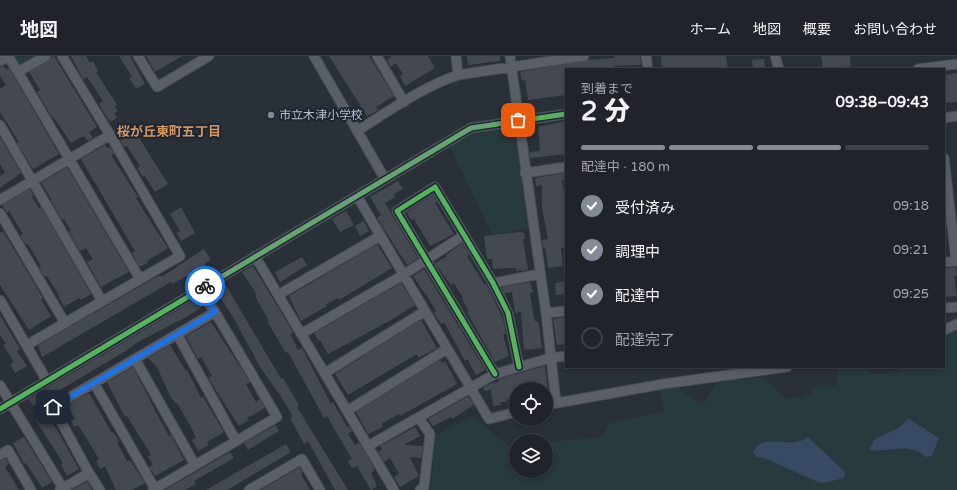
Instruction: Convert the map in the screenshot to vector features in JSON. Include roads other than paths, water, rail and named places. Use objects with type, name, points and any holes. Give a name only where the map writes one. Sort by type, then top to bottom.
[{"type":"street","points":[[0,61],[8,56],[140,279]]},
{"type":"street","points":[[18,72],[46,56]]},
{"type":"street","points":[[27,345],[180,256],[62,56]]},
{"type":"street","points":[[138,56],[157,87],[198,59],[209,56]]},
{"type":"street","points":[[314,56],[385,179]]},
{"type":"street","points":[[456,56],[458,75]]},
{"type":"street","points":[[510,56],[525,173],[546,313],[556,403]]},
{"type":"street","points":[[357,131],[404,102],[446,79],[458,75],[568,57],[584,56]]},
{"type":"street","points":[[646,56],[648,68]]},
{"type":"street","points":[[775,56],[779,68]]},
{"type":"street","points":[[380,57],[404,102]]},
{"type":"street","points":[[926,68],[957,64]]},
{"type":"street","points":[[0,409],[471,128],[565,114]]},
{"type":"street","points":[[945,118],[957,116]]},
{"type":"street","points":[[0,125],[102,301]]},
{"type":"street","points":[[0,200],[110,135]]},
{"type":"street","points":[[945,166],[957,261],[945,262]]},
{"type":"street","points":[[525,173],[565,167]]},
{"type":"street","points":[[495,374],[397,211],[434,187],[493,283],[508,313],[519,367]]},
{"type":"street","points":[[357,196],[489,418],[509,414]]},
{"type":"street","points":[[0,213],[65,323]]},
{"type":"street","points":[[301,334],[404,275],[464,235]]},
{"type":"street","points":[[278,295],[380,236]]},
{"type":"street","points":[[255,256],[394,490]]},
{"type":"street","points":[[493,283],[540,274]]},
{"type":"street","points":[[94,383],[154,490],[277,417],[215,312],[199,290]]},
{"type":"street","points":[[0,300],[47,380]]},
{"type":"street","points":[[945,308],[957,307]]},
{"type":"street","points":[[325,373],[425,311]]},
{"type":"street","points":[[546,313],[565,311]]},
{"type":"street","points":[[100,490],[53,407],[215,312]]},
{"type":"street","points":[[945,330],[957,324]]},
{"type":"street","points":[[176,334],[236,441]]},
{"type":"street","points":[[347,411],[447,349]]},
{"type":"street","points":[[368,446],[495,374],[550,358],[565,356]]},
{"type":"street","points":[[135,359],[195,465]]},
{"type":"street","points":[[553,404],[662,384],[780,368]]},
{"type":"street","points":[[0,385],[62,490],[89,473]]},
{"type":"street","points":[[419,418],[430,434],[424,488],[420,490]]},
{"type":"street","points":[[0,455],[8,450],[31,490]]},
{"type":"street","points":[[249,490],[264,486],[302,459],[320,490]]},
{"type":"water","points":[[909,419],[939,438],[932,456],[926,457],[919,452],[906,449],[877,451],[869,450],[875,439],[898,428]]},
{"type":"water","points":[[808,437],[845,472],[844,478],[824,483],[818,482],[764,458],[757,457],[753,452],[757,446],[767,441],[793,442],[801,441]]},
{"type":"place","name":"市立木津小学校","points":[[271,115]]},
{"type":"district","name":"桜が丘東町五丁目","points":[[169,131]]}]
